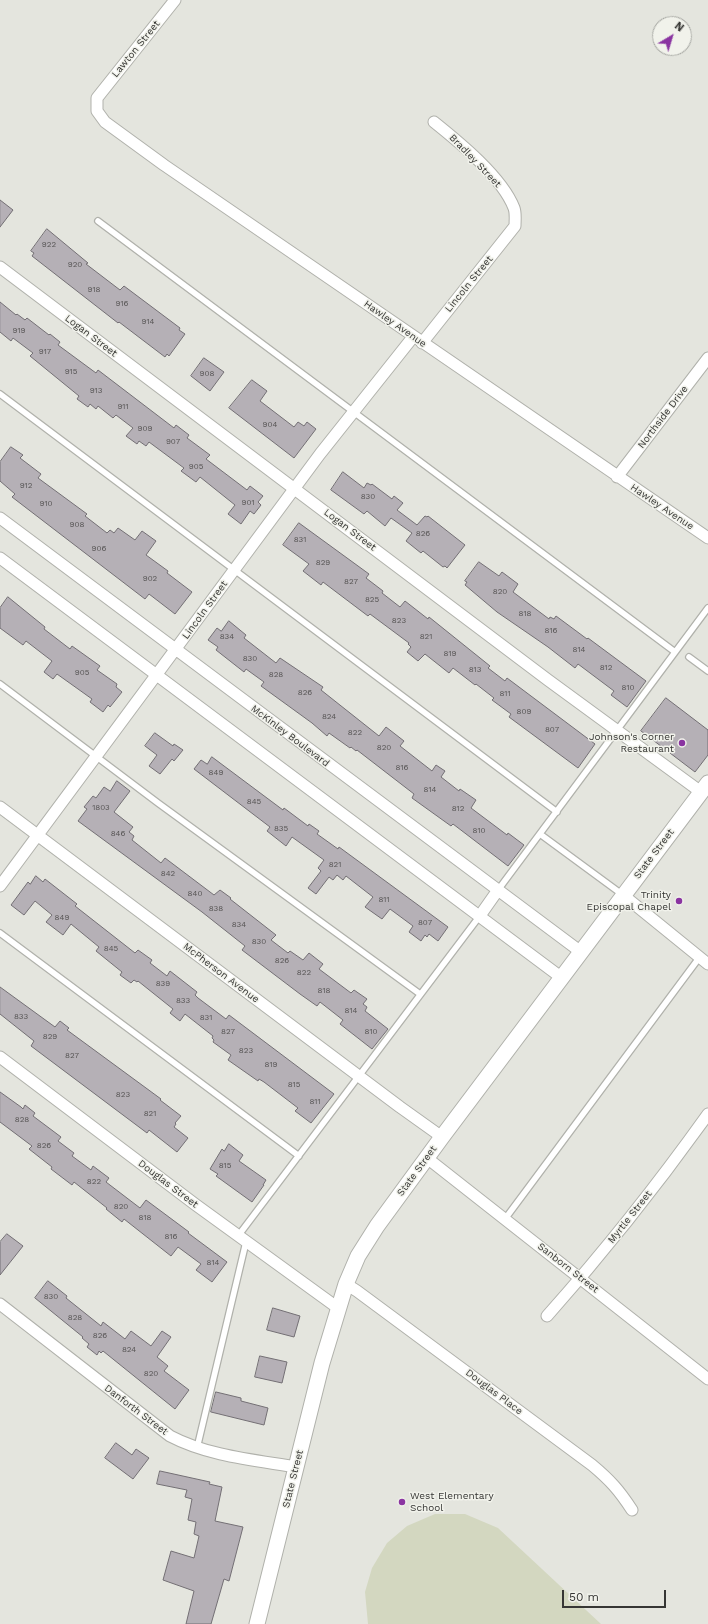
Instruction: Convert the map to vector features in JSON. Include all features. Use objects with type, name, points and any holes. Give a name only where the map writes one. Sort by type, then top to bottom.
[{"type":"street","name":"Lawton Street","points":[[97,98],[175,0]]},
{"type":"street","name":"Hawley Avenue","points":[[97,98],[97,111],[105,122],[170,169],[708,538]]},
{"type":"street","name":"Bradley Street","points":[[434,122],[469,152],[494,178],[514,209],[515,226]]},
{"type":"street","name":"Lincoln Street","points":[[0,886],[295,488],[354,412],[418,340],[515,226]]},
{"type":"street","name":"Logan Street","points":[[0,268],[616,730],[704,787]]},
{"type":"street","name":"Northside Drive","points":[[617,476],[708,358]]},
{"type":"street","name":"McKinley Boulevard","points":[[0,518],[581,952]]},
{"type":"street","points":[[0,558],[562,978]]},
{"type":"street","name":"State Street","points":[[258,1624],[296,1467],[338,1308],[358,1256],[377,1226],[442,1137],[704,787]]},
{"type":"street","name":"McPherson Avenue","points":[[0,807],[358,1076],[442,1137]]},
{"type":"street","points":[[479,917],[498,890]]},
{"type":"street","points":[[624,895],[704,961]]},
{"type":"street","name":"Douglas Street","points":[[0,1057],[242,1239],[338,1308]]},
{"type":"street","name":"Myrtle Street","points":[[547,1316],[581,1278],[640,1205],[708,1114]]},
{"type":"street","name":"Sanborn Street","points":[[427,1158],[708,1379]]},
{"type":"street","name":"Douglas Place","points":[[346,1284],[592,1465],[611,1481],[622,1494],[632,1510]]},
{"type":"street","name":"Danforth Street","points":[[0,1304],[170,1436],[197,1448],[296,1467]]},
{"type":"lane","points":[[98,221],[675,652]]},
{"type":"lane","points":[[0,394],[556,812]]},
{"type":"lane","points":[[498,890],[708,608]]},
{"type":"lane","points":[[689,657],[708,671]]},
{"type":"lane","points":[[0,684],[158,803],[420,994]]},
{"type":"lane","points":[[540,834],[624,895]]},
{"type":"lane","points":[[197,1448],[242,1239],[299,1156],[479,917]]},
{"type":"lane","points":[[0,933],[299,1156]]},
{"type":"lane","points":[[505,1219],[704,961]]},
{"type":"green space","points":[[435,1514],[465,1514],[498,1528],[601,1624],[368,1624],[365,1592],[372,1568],[387,1543],[407,1526]]},
{"type":"building","points":[[0,200],[13,210],[0,227]]},
{"type":"building","points":[[47,229],[88,263],[86,264],[120,290],[124,286],[180,328],[179,330],[185,334],[169,356],[167,354],[165,357],[119,322],[118,323],[32,256],[34,253],[31,251]]},
{"type":"building","points":[[0,302],[16,315],[17,314],[25,320],[27,318],[49,335],[50,334],[60,342],[58,345],[96,373],[98,370],[174,428],[176,425],[189,435],[187,438],[210,455],[206,459],[247,490],[250,486],[263,496],[258,502],[261,505],[254,514],[250,511],[241,524],[228,514],[235,505],[200,477],[196,482],[181,471],[184,468],[149,442],[146,446],[139,441],[137,444],[126,436],[133,428],[116,415],[113,418],[98,406],[96,409],[90,404],[88,407],[77,399],[79,396],[30,356],[33,353],[13,338],[11,341],[0,332]]},
{"type":"building","points":[[204,358],[224,372],[210,391],[191,376]]},
{"type":"building","points":[[252,380],[267,391],[260,401],[294,427],[298,422],[304,426],[307,422],[316,429],[294,458],[229,408]]},
{"type":"building","points":[[11,447],[23,455],[20,458],[41,474],[38,478],[87,514],[85,516],[107,533],[110,530],[114,533],[118,528],[135,540],[142,531],[156,541],[146,555],[168,571],[167,573],[192,592],[175,614],[149,594],[145,599],[12,497],[15,494],[0,481],[0,462]]},
{"type":"building","points":[[343,472],[364,488],[367,483],[372,484],[392,499],[394,496],[403,503],[397,510],[417,525],[425,516],[428,516],[465,545],[447,568],[445,566],[443,567],[423,551],[421,553],[406,541],[412,533],[391,518],[385,526],[367,511],[364,514],[331,490]]},
{"type":"building","points":[[299,523],[369,574],[366,578],[400,607],[405,601],[428,619],[429,617],[490,666],[488,668],[505,681],[507,678],[595,744],[578,768],[509,717],[511,714],[492,700],[494,698],[476,684],[475,685],[453,668],[449,673],[425,654],[418,661],[407,652],[411,647],[408,644],[409,643],[370,614],[368,616],[323,582],[321,585],[303,571],[309,564],[283,545]]},
{"type":"building","points":[[479,562],[499,576],[502,572],[518,584],[513,592],[549,619],[550,617],[554,619],[556,616],[646,681],[627,707],[611,695],[614,691],[578,664],[575,668],[548,647],[497,612],[465,585],[467,582],[465,581]]},
{"type":"building","points":[[8,597],[45,627],[44,629],[70,649],[72,646],[100,666],[97,670],[117,684],[116,687],[122,692],[110,707],[108,705],[103,712],[90,702],[92,699],[57,674],[53,679],[44,672],[52,661],[26,641],[23,645],[0,628],[0,608]]},
{"type":"building","points":[[229,621],[246,635],[244,638],[276,663],[280,658],[323,687],[321,690],[379,736],[386,727],[404,741],[400,746],[432,771],[436,765],[445,771],[441,777],[459,791],[460,789],[476,800],[471,808],[507,835],[508,833],[524,845],[508,866],[453,824],[451,826],[412,798],[414,794],[357,750],[356,751],[351,747],[350,748],[329,733],[327,736],[312,723],[261,686],[264,682],[246,669],[244,672],[216,650],[218,647],[208,640],[217,628],[221,631]]},
{"type":"building","name":"Johnson's Corner Restaurant","points":[[666,698],[708,730],[708,755],[695,772],[641,731]]},
{"type":"building","points":[[155,733],[173,746],[174,744],[183,750],[174,761],[172,759],[160,774],[149,766],[157,755],[145,746]]},
{"type":"building","points":[[212,757],[283,810],[284,808],[308,826],[309,824],[319,831],[317,834],[338,849],[339,847],[448,927],[438,941],[429,934],[427,937],[425,935],[421,941],[409,932],[413,926],[390,909],[382,919],[365,907],[373,897],[346,876],[343,880],[337,875],[333,880],[329,877],[316,894],[308,888],[321,871],[318,868],[324,860],[292,837],[286,846],[267,831],[270,827],[194,769],[201,760],[207,764]]},
{"type":"building","points":[[117,781],[130,791],[114,812],[133,827],[129,832],[134,836],[132,840],[161,863],[165,858],[214,895],[220,890],[276,935],[271,940],[288,953],[290,951],[303,960],[309,953],[323,964],[319,969],[351,993],[354,990],[367,999],[363,1004],[367,1007],[365,1011],[388,1029],[372,1049],[340,1024],[343,1020],[320,1002],[317,1006],[300,994],[242,950],[245,946],[202,912],[78,821],[87,809],[84,807],[93,796],[96,798],[104,787],[110,791]]},
{"type":"building","points":[[36,876],[43,882],[45,879],[77,904],[75,906],[135,953],[138,950],[152,960],[150,963],[167,976],[170,971],[197,992],[195,995],[198,998],[226,1019],[229,1015],[334,1094],[311,1123],[295,1111],[298,1108],[264,1082],[259,1079],[258,1081],[228,1060],[231,1055],[213,1042],[213,1036],[185,1014],[180,1021],[170,1013],[173,1009],[138,981],[137,982],[134,980],[131,983],[120,975],[122,972],[96,951],[99,947],[71,924],[63,935],[46,922],[52,915],[35,901],[24,915],[11,905],[28,882],[30,884]]},
{"type":"building","points":[[0,987],[55,1027],[60,1021],[69,1028],[67,1030],[161,1099],[160,1100],[181,1116],[175,1123],[176,1124],[174,1127],[188,1138],[177,1152],[149,1130],[147,1133],[31,1046],[34,1041],[0,1014]]},
{"type":"building","points":[[0,1092],[23,1109],[25,1105],[35,1113],[33,1116],[61,1137],[58,1141],[74,1153],[72,1156],[91,1170],[93,1166],[109,1178],[106,1182],[140,1208],[146,1200],[227,1262],[212,1282],[196,1270],[201,1264],[178,1247],[171,1256],[124,1219],[122,1222],[74,1182],[72,1185],[51,1169],[52,1167],[29,1149],[32,1146],[0,1122]]},
{"type":"building","points":[[229,1144],[243,1155],[239,1161],[266,1180],[252,1202],[216,1176],[218,1174],[210,1169],[222,1149],[224,1151]]},
{"type":"building","points":[[7,1234],[23,1246],[0,1275],[0,1242]]},
{"type":"building","points":[[48,1281],[67,1296],[66,1298],[101,1326],[103,1322],[125,1339],[131,1331],[151,1346],[162,1331],[171,1337],[157,1357],[168,1366],[164,1371],[189,1390],[175,1409],[103,1351],[101,1353],[99,1351],[97,1355],[87,1347],[89,1344],[82,1338],[83,1337],[35,1298]]},
{"type":"building","points":[[273,1308],[300,1316],[294,1337],[267,1330]]},
{"type":"building","points":[[260,1356],[287,1362],[282,1383],[255,1377]]},
{"type":"building","points":[[216,1392],[241,1398],[241,1401],[268,1408],[264,1425],[211,1412]]},
{"type":"building","points":[[116,1443],[132,1455],[136,1449],[149,1458],[133,1479],[105,1458]]},
{"type":"building","points":[[160,1471],[210,1482],[209,1484],[222,1487],[215,1521],[243,1527],[229,1581],[224,1579],[211,1624],[186,1624],[194,1591],[163,1580],[171,1551],[194,1558],[199,1536],[194,1534],[196,1522],[188,1520],[192,1499],[185,1497],[187,1490],[157,1484]]},
{"type":"place","name":"Johnson's Corner Restaurant","points":[[682,743]]},
{"type":"place","name":"Trinity Episcopal Chapel","points":[[679,901]]},
{"type":"place","name":"West Elementary School","points":[[402,1502]]}]
